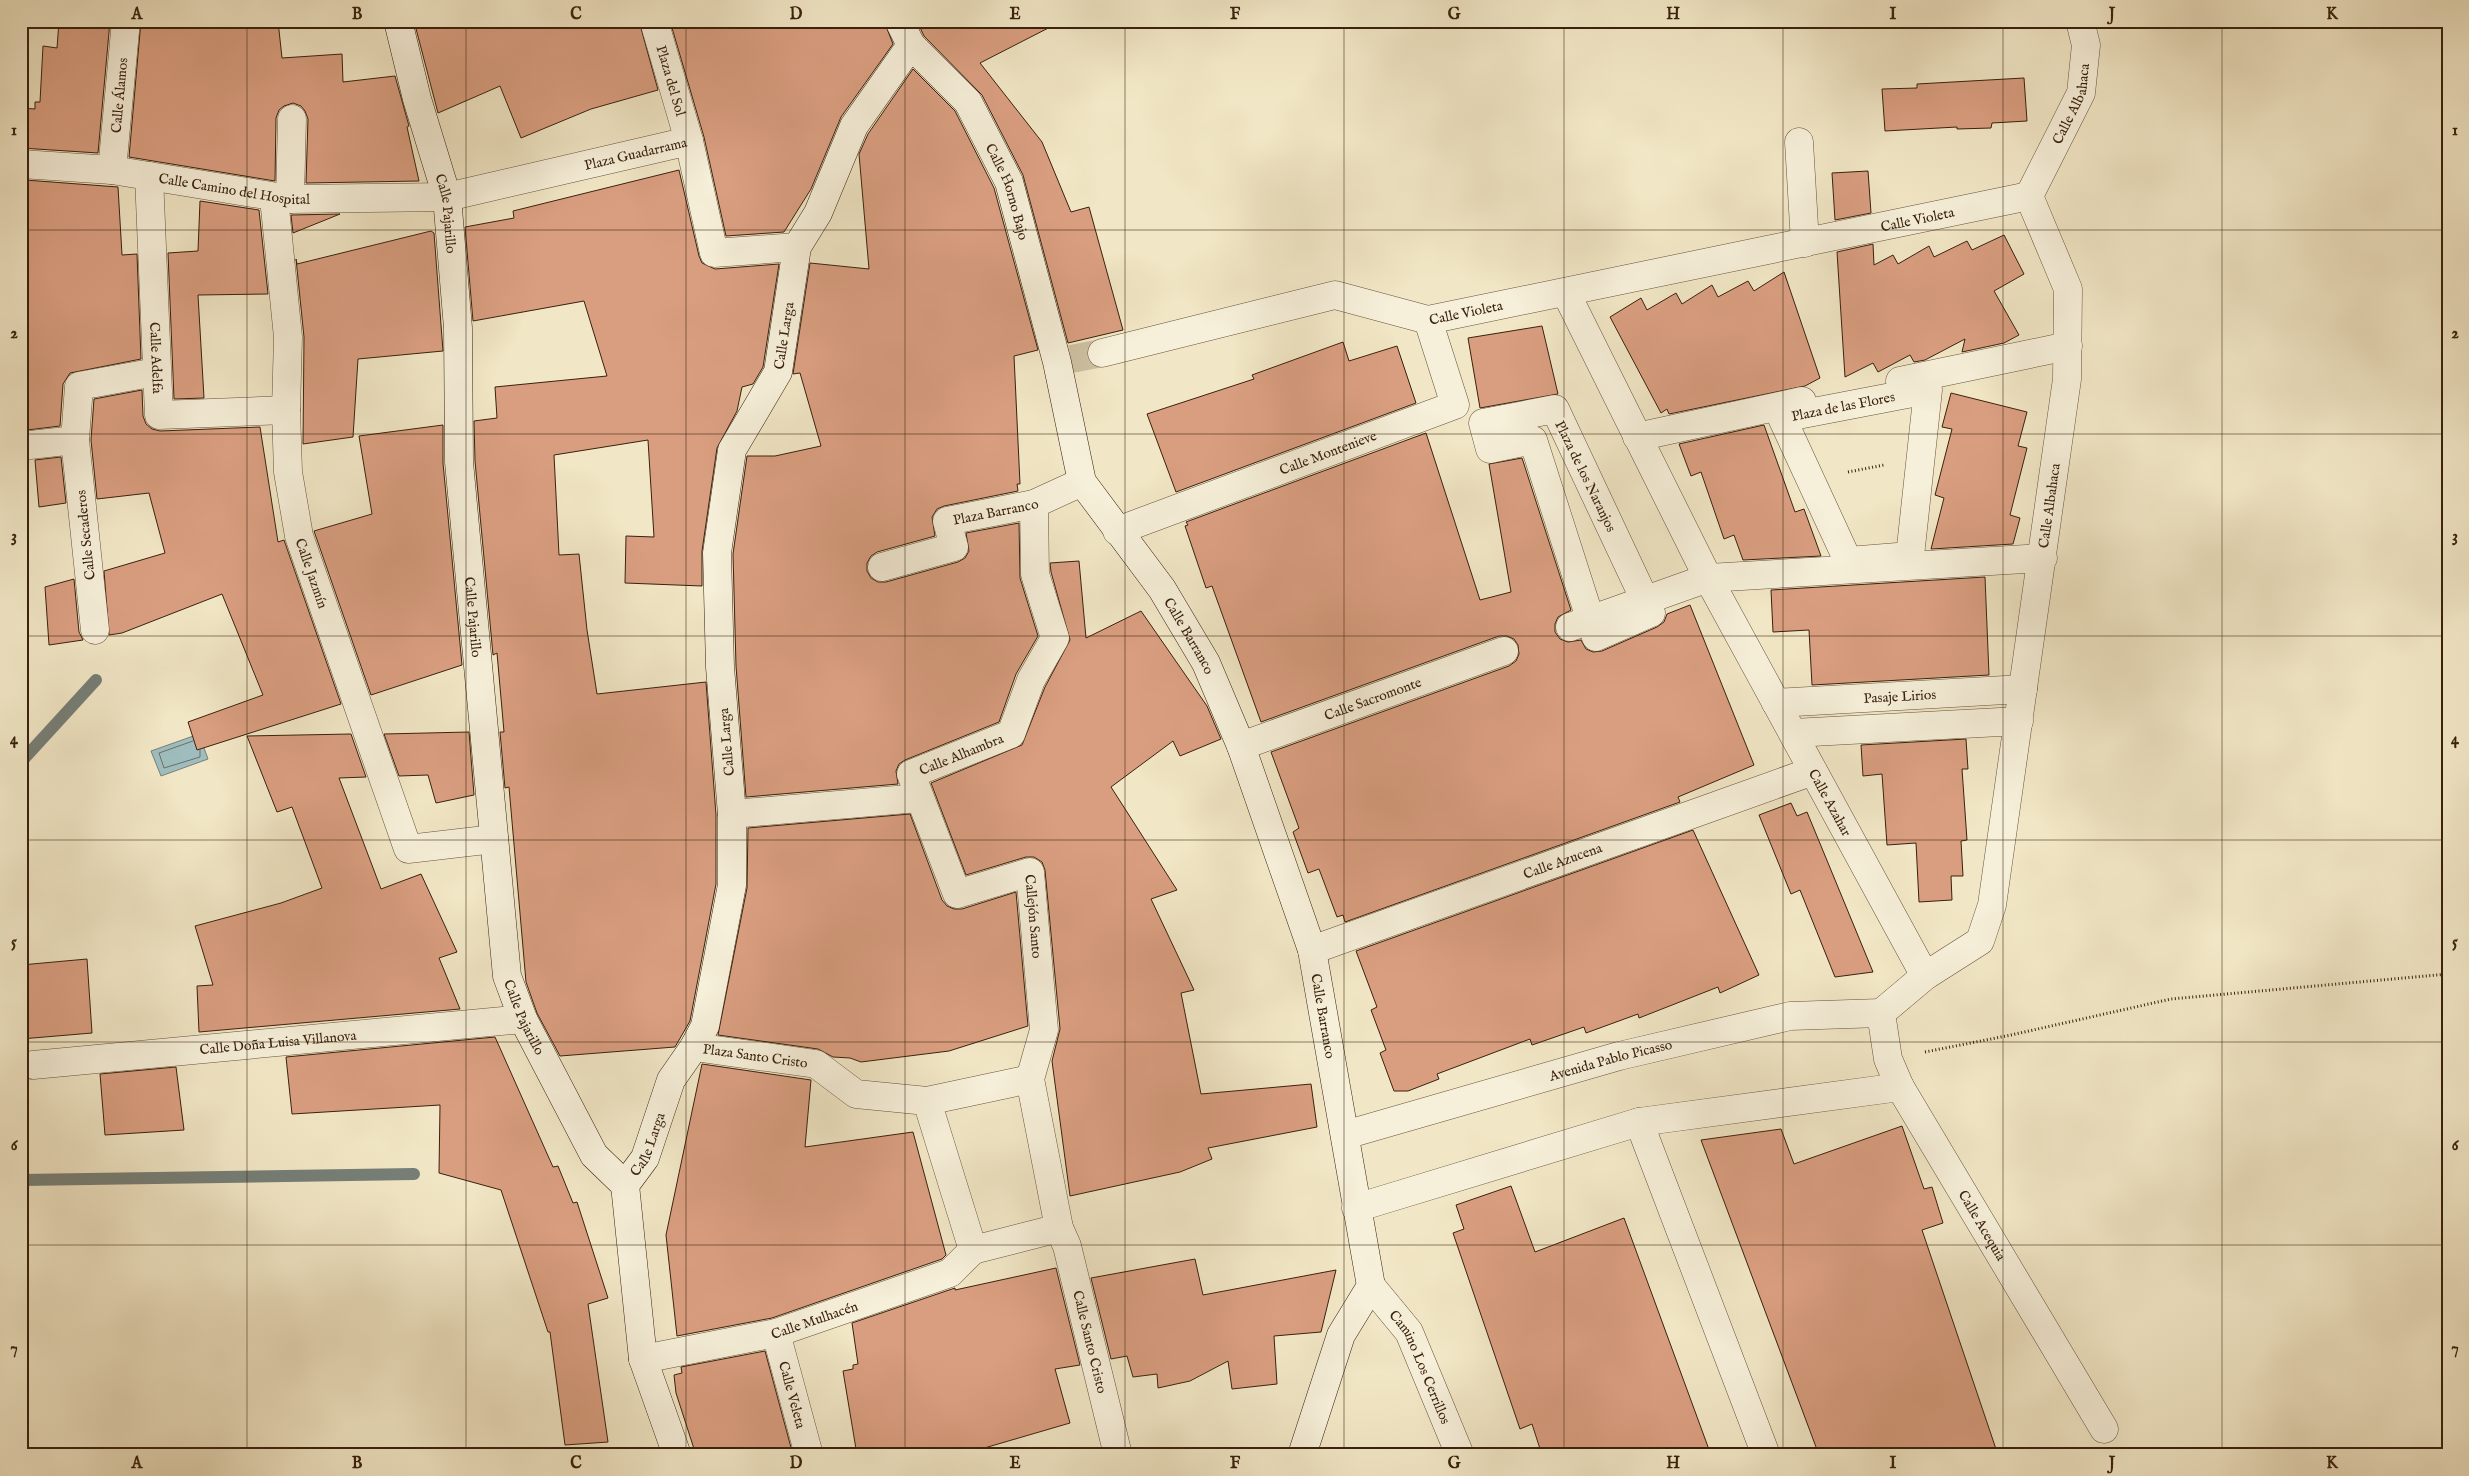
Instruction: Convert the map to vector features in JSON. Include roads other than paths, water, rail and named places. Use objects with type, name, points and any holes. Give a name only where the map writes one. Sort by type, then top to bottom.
[{"type":"street","name":"Calle Álamos","points":[[112,170],[126,21]]},
{"type":"street","name":"Calle Pajarillo","points":[[398,21],[417,99],[447,197],[458,328],[459,462],[507,976],[523,1019],[594,1155],[625,1185]]},
{"type":"street","name":"Plaza del Sol","points":[[654,21],[689,141]]},
{"type":"street","name":"Calle Albahaca","points":[[1925,976],[1980,941],[1992,905],[2067,380],[2068,289],[2030,196],[2082,93],[2086,46],[2080,21]]},
{"type":"street","name":"Calle Larga","points":[[677,1455],[643,1360],[625,1185],[645,1158],[671,1080],[694,1047],[705,1026],[732,885],[732,814],[720,667],[717,553],[732,450],[778,372],[797,246],[818,214],[854,126],[905,33]]},
{"type":"street","name":"Calle Horno Bajo","points":[[905,33],[968,102],[1009,182],[1064,361],[1063,390],[1082,482]]},
{"type":"street","name":"Calle Jazmín","points":[[292,119],[282,199],[288,337],[286,410],[288,472],[299,536],[408,848],[494,839]]},
{"type":"street","name":"Plaza Guadarrama","points":[[447,197],[689,141],[714,253],[797,246]]},
{"type":"street","points":[[1799,142],[1805,243]]},
{"type":"street","name":"Calle Camino del Hospital","points":[[21,164],[112,170],[253,192],[282,199],[447,197]]},
{"type":"street","name":"Calle Adelfa","points":[[149,176],[156,372],[160,415],[286,410]]},
{"type":"street","name":"Calle Violeta","points":[[1108,352],[1335,295],[1428,320],[2030,196]]},
{"type":"street","points":[[1566,293],[1708,578],[2043,558]]},
{"type":"street","name":"Calle Montenieve","points":[[1116,531],[1455,405],[1428,320]]},
{"type":"street","name":"Plaza de las Flores","points":[[1637,436],[2068,346]]},
{"type":"street","name":"Calle Secaderos","points":[[95,630],[75,440],[79,386],[156,372]]},
{"type":"street","name":"Plaza de las Flores","points":[[1928,390],[1910,556],[1848,561],[1811,480],[1782,418],[1928,390]]},
{"type":"street","name":"Plaza de los Naranjos","points":[[1646,600],[1555,409],[1483,422],[1490,449],[1533,440],[1581,624],[1708,578]]},
{"type":"street","points":[[21,446],[75,440]]},
{"type":"street","points":[[1082,482],[1116,531]]},
{"type":"street","name":"Plaza Barranco","points":[[882,567],[954,547],[947,521],[1034,504],[1082,482]]},
{"type":"street","name":"Calle Alhambra","points":[[732,814],[919,798],[911,774],[1011,734],[1031,680],[1055,638],[1035,574],[1034,504]]},
{"type":"street","name":"Calle Barranco","points":[[1116,531],[1162,590],[1206,663],[1241,746],[1312,950],[1371,1286]]},
{"type":"street","name":"Calle Azahar","points":[[1708,578],[1925,976]]},
{"type":"street","name":"Calle Sacromonte","points":[[1241,746],[1504,651]]},
{"type":"street","name":"Pasaje Lirios","points":[[1776,703],[2023,689]]},
{"type":"street","points":[[1793,733],[2019,721]]},
{"type":"street","name":"Calle Azucena","points":[[1312,950],[1813,771]]},
{"type":"street","name":"Callejón Santo","points":[[919,798],[957,894],[1030,872],[1044,1030],[1030,1079]]},
{"type":"street","points":[[1881,1013],[1925,976]]},
{"type":"street","name":"Avenida Pablo Picasso","points":[[1345,1135],[1619,1056],[1780,1018],[1881,1013]]},
{"type":"street","name":"Calle Acequia","points":[[1881,1013],[1888,1060],[1900,1087],[2104,1429]]},
{"type":"street","name":"Calle Doña Luisa Villanova","points":[[33,1065],[523,1019]]},
{"type":"street","name":"Plaza Santo Cristo","points":[[694,1047],[816,1064],[856,1094],[927,1101],[1030,1079]]},
{"type":"street","name":"Calle Santo Cristo","points":[[1030,1079],[1059,1228],[1067,1246],[1113,1454]]},
{"type":"street","points":[[1356,1208],[1639,1122],[1900,1087]]},
{"type":"street","points":[[927,1101],[973,1250],[1059,1228]]},
{"type":"street","points":[[1639,1122],[1766,1455]]},
{"type":"street","name":"Calle Mulhacén","points":[[643,1360],[776,1333],[950,1273],[973,1250]]},
{"type":"street","points":[[1302,1455],[1341,1335],[1371,1286]]},
{"type":"street","name":"Camino Los Cerrillos","points":[[1371,1286],[1408,1332],[1460,1455]]},
{"type":"street","name":"Calle Veleta","points":[[776,1333],[809,1455]]},
{"type":"water","points":[[199,734],[208,759],[161,776],[151,751]]},
{"type":"waterway","points":[[21,762],[96,680]]},
{"type":"waterway","points":[[21,1180],[414,1174]]},
{"type":"tunnel","points":[[1071,359],[1102,353]]}]
